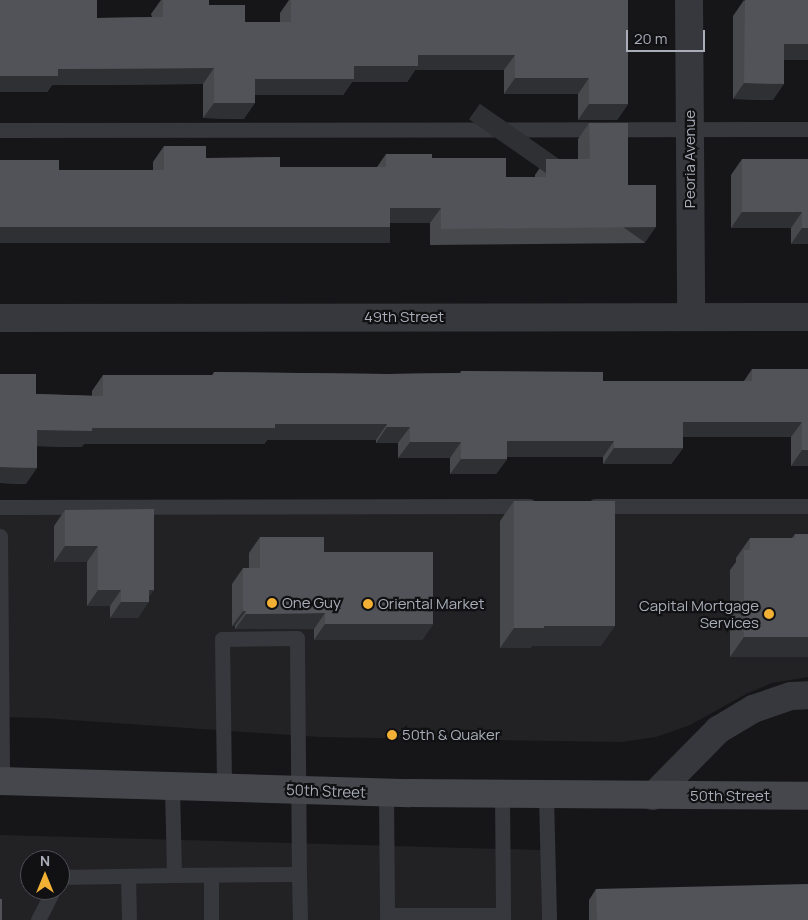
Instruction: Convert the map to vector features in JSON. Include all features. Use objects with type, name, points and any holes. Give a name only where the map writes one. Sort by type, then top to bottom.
[{"type":"main road","name":"50th Street","points":[[1,781],[546,795],[808,796]]},
{"type":"street","name":"Peoria Avenue","points":[[689,0],[691,317]]},
{"type":"street","name":"49th Street","points":[[0,318],[808,317]]},
{"type":"street","name":"50th Street","points":[[653,796],[718,730],[753,709],[791,696],[808,695]]},
{"type":"lane","points":[[0,130],[808,129]]},
{"type":"lane","points":[[0,506],[549,506]]},
{"type":"lane","points":[[579,506],[808,506]]},
{"type":"lane","points":[[0,536],[1,781]]},
{"type":"lane","points":[[224,787],[222,639],[297,638],[298,874],[300,920]]},
{"type":"lane","points":[[172,786],[174,875]]},
{"type":"lane","points":[[386,792],[387,917],[503,918],[502,794]]},
{"type":"lane","points":[[546,795],[549,920]]},
{"type":"lane","points":[[70,878],[298,874]]},
{"type":"lane","points":[[211,875],[211,920]]},
{"type":"lane","points":[[128,876],[129,920]]},
{"type":"lane","points":[[38,920],[48,900]]},
{"type":"shaded area","points":[[808,512],[808,677],[772,683],[746,694],[690,725],[656,737],[621,742],[319,737],[42,718],[0,717],[0,514]]},
{"type":"shaded area","points":[[0,835],[541,850],[542,920],[0,920]]},
{"type":"building","points":[[0,0],[97,0],[97,18],[163,17],[163,0],[209,0],[209,5],[245,5],[245,22],[291,22],[291,0],[628,0],[628,104],[589,104],[589,78],[515,78],[515,55],[418,55],[418,66],[354,66],[354,79],[255,79],[255,103],[214,103],[214,68],[58,69],[58,76],[0,76]]},
{"type":"building","points":[[745,0],[808,0],[808,44],[784,44],[784,84],[744,83]]},
{"type":"building","points":[[589,123],[628,123],[628,185],[656,185],[656,227],[441,229],[441,208],[390,208],[390,227],[0,227],[0,160],[59,160],[59,170],[164,170],[164,146],[206,146],[206,158],[280,157],[280,167],[386,167],[386,154],[432,154],[432,158],[506,158],[506,177],[546,177],[546,159],[590,159]]},
{"type":"building","points":[[742,159],[808,159],[808,228],[802,228],[802,212],[742,212]]},
{"type":"building","points":[[752,369],[808,369],[808,450],[802,450],[802,422],[683,422],[683,448],[614,448],[614,441],[507,441],[507,459],[461,459],[461,442],[410,442],[410,427],[387,427],[387,424],[275,424],[275,428],[92,428],[92,431],[37,430],[37,468],[0,467],[0,374],[36,374],[36,394],[103,396],[103,375],[214,375],[214,372],[387,374],[461,373],[461,371],[603,372],[603,381],[752,381]]},
{"type":"building","points":[[514,501],[615,501],[615,626],[514,628]]},
{"type":"building","points":[[154,509],[154,590],[149,590],[149,602],[121,602],[121,590],[98,590],[98,546],[65,546],[65,510]]},
{"type":"building","name":"Capital Mortgage Services","points":[[795,534],[808,534],[808,637],[744,637],[744,550],[750,550],[750,538],[795,538]]},
{"type":"building","points":[[260,537],[324,537],[324,552],[433,552],[433,624],[325,624],[325,613],[246,614],[246,611],[243,611],[243,568],[260,568]]},
{"type":"building","points":[[808,884],[808,920],[597,920],[596,889]]},
{"type":"building","points":[[0,899],[2,899],[2,920],[0,920]]},
{"type":"place","name":"One Guy","points":[[272,603]]},
{"type":"place","name":"Oriental Market","points":[[368,604]]},
{"type":"place","name":"Capital Mortgage Services","points":[[769,614]]},
{"type":"place","name":"50th & Quaker","points":[[392,735]]}]
